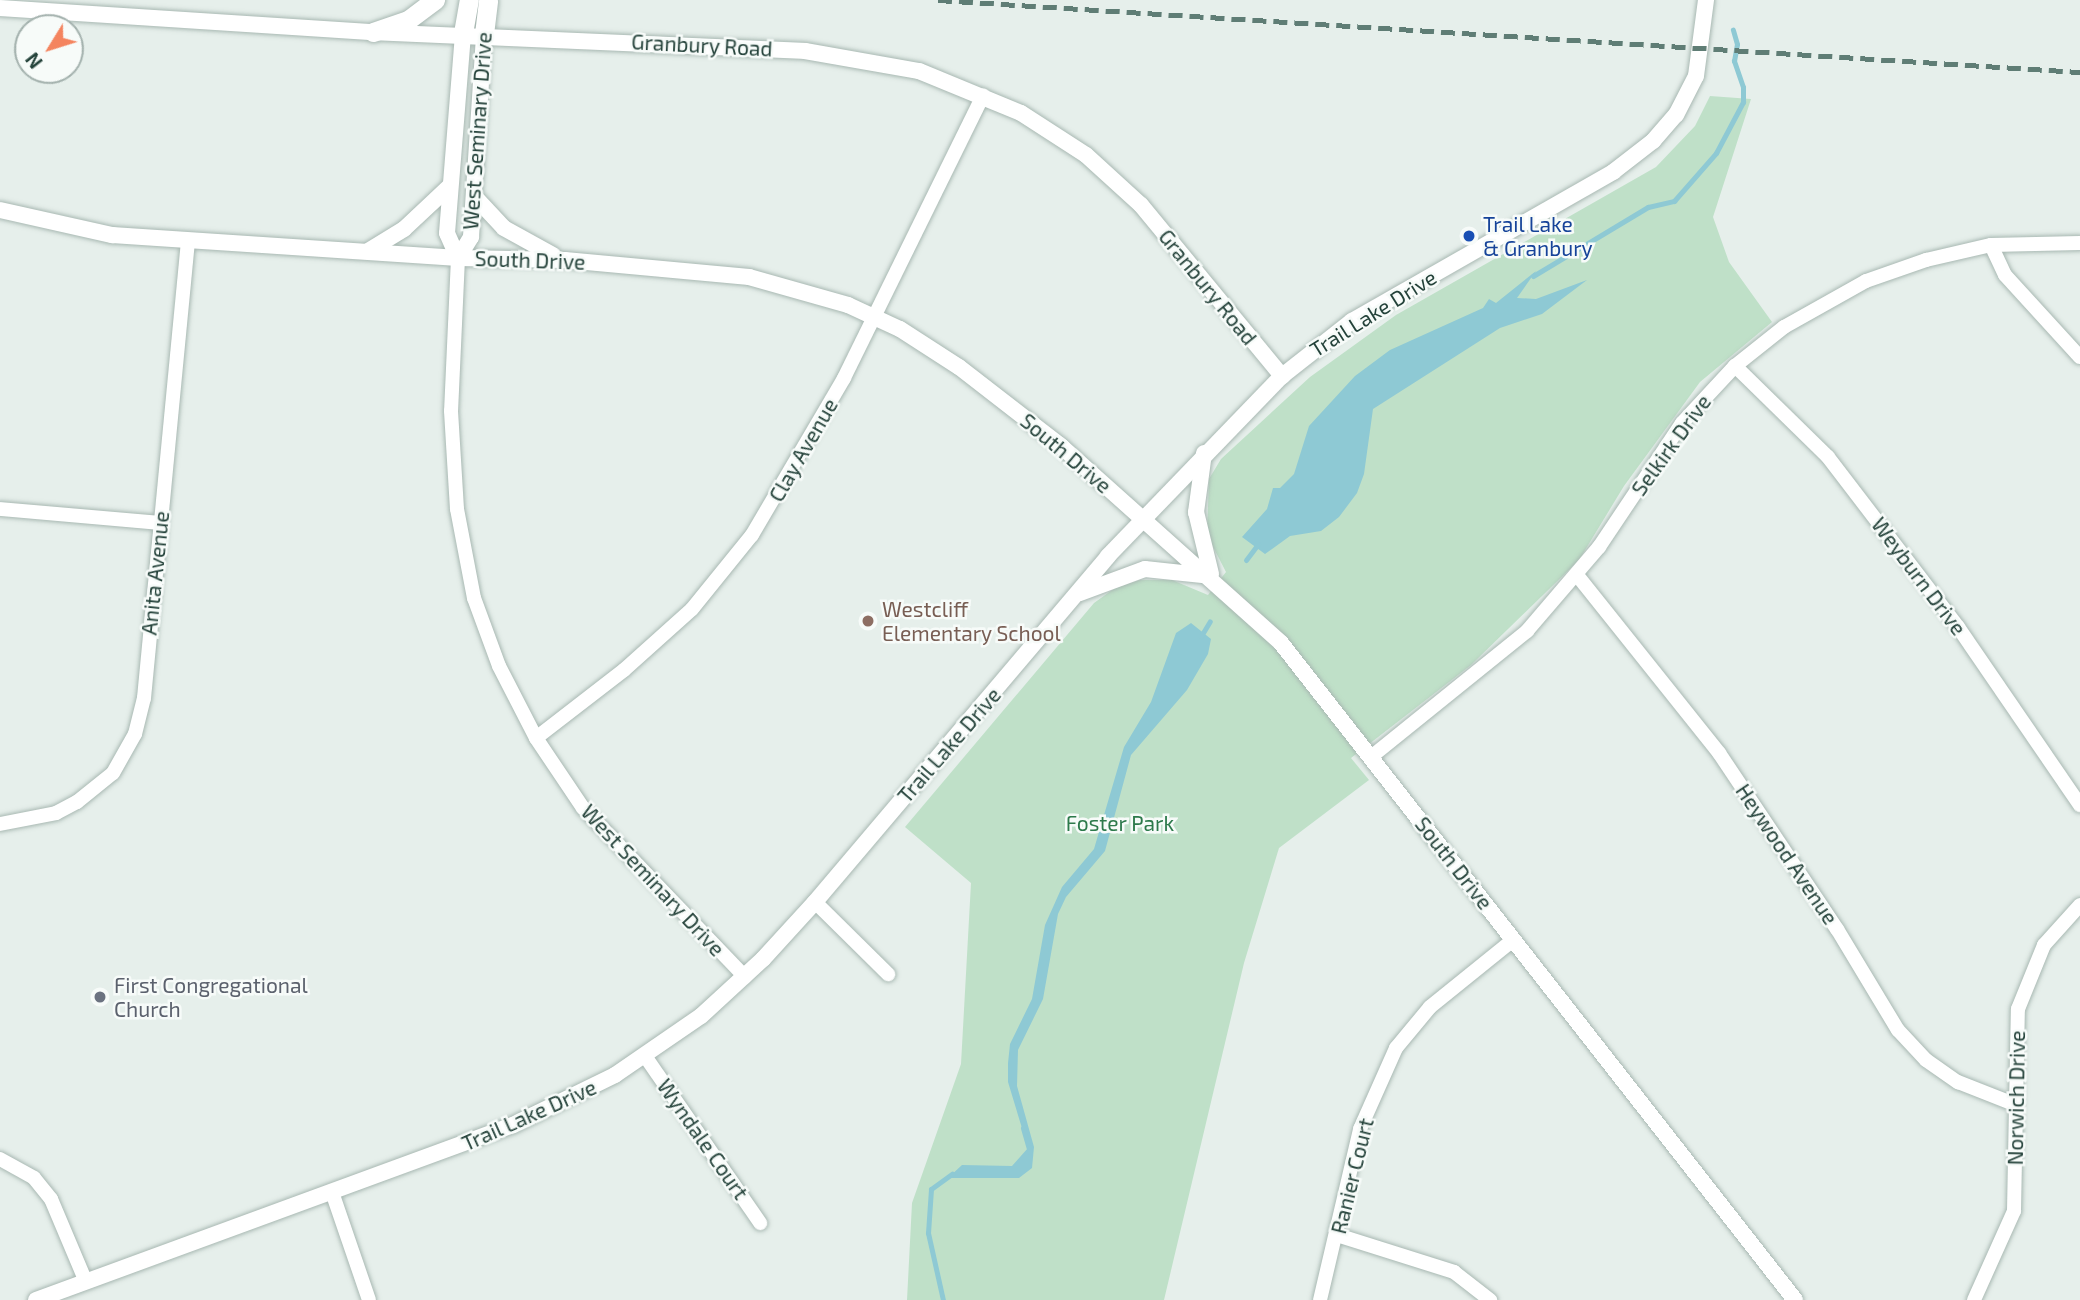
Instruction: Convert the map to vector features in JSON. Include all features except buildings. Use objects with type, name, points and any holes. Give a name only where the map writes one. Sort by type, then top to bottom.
[{"type":"main road","points":[[373,32],[408,20],[435,0]]},
{"type":"main road","name":"West Seminary Drive","points":[[463,33],[469,0]]},
{"type":"main road","name":"West Seminary Drive","points":[[484,34],[488,0]]},
{"type":"street","name":"Trail Lake Drive","points":[[36,1300],[513,1125],[583,1093],[645,1056],[745,977],[816,902],[1142,519],[1282,376],[1373,308],[1637,156],[1670,123],[1690,90],[1699,62],[1706,0]]},
{"type":"street","name":"Granbury Road","points":[[0,8],[373,32],[463,33],[805,51],[919,71],[983,95],[1056,132],[1141,205],[1282,376]]},
{"type":"street","name":"West Seminary Drive","points":[[463,33],[447,233],[458,258],[452,434],[464,557],[499,666],[537,738],[601,830],[745,977]]},
{"type":"street","name":"West Seminary Drive","points":[[458,258],[471,237],[484,34]]},
{"type":"street","name":"Clay Avenue","points":[[537,738],[624,670],[718,580],[780,493],[983,95]]},
{"type":"street","points":[[368,251],[404,229],[450,186]]},
{"type":"street","points":[[475,197],[504,228],[533,248],[565,260]]},
{"type":"street","name":"South Drive","points":[[0,210],[112,235],[458,258],[565,260],[749,277],[873,315],[969,375],[1062,447],[1211,576],[1296,660],[1795,1300]]},
{"type":"street","name":"Anita Avenue","points":[[0,824],[56,813],[77,802],[113,773],[135,734],[144,698],[188,240]]},
{"type":"street","name":"Selkirk Drive","points":[[1371,757],[1509,648],[1577,575],[1682,423],[1735,366],[1813,308],[1866,281],[1926,260],[1991,245],[2080,243]]},
{"type":"street","points":[[1991,245],[2005,275],[2080,357]]},
{"type":"street","name":"Weyburn Drive","points":[[1735,366],[1828,457],[1958,627],[2080,805]]},
{"type":"street","points":[[1075,596],[1145,569],[1211,576],[1196,512],[1204,453]]},
{"type":"street","points":[[0,509],[159,523]]},
{"type":"street","name":"Heywood Avenue","points":[[1577,575],[1720,753],[1904,1038],[1958,1082],[2014,1104]]},
{"type":"street","points":[[816,902],[888,974]]},
{"type":"street","name":"Norwich Drive","points":[[1974,1300],[2014,1211],[2014,1104],[2018,1009],[2044,945],[2080,905]]},
{"type":"street","name":"Ranier Court","points":[[1320,1300],[1360,1129],[1396,1048],[1430,1007],[1513,940]]},
{"type":"street","name":"Wyndale Court","points":[[645,1056],[760,1223]]},
{"type":"street","points":[[0,1159],[34,1178],[51,1199],[86,1282]]},
{"type":"street","points":[[332,1192],[369,1300]]},
{"type":"street","points":[[1337,1235],[1454,1272],[1490,1300]]},
{"type":"green space","name":"Foster Park","points":[[1710,96],[1751,99],[1713,217],[1729,262],[1772,322],[1700,382],[1624,486],[1579,560],[1471,665],[1351,758],[1369,780],[1279,848],[1244,963],[1164,1300],[907,1300],[912,1203],[961,1064],[971,883],[905,827],[1094,603],[1115,588],[1140,580],[1172,580],[1208,595],[1226,572],[1207,535],[1209,479],[1221,459],[1310,377],[1396,315],[1656,167],[1695,126]]},
{"type":"water","points":[[1536,271],[1517,298],[1536,299],[1587,280],[1542,314],[1500,328],[1373,409],[1364,474],[1357,493],[1339,517],[1321,531],[1290,536],[1265,554],[1242,537],[1267,509],[1273,488],[1280,488],[1294,474],[1309,426],[1355,376],[1390,350],[1483,308],[1489,299],[1496,303]]},
{"type":"water","points":[[1191,623],[1211,639],[1208,654],[1187,690],[1131,755],[1105,851],[1066,897],[1058,914],[1043,999],[1018,1050],[1017,1086],[1034,1147],[1032,1168],[1019,1178],[948,1178],[962,1165],[1012,1166],[1028,1148],[1008,1082],[1008,1063],[1010,1044],[1032,999],[1045,925],[1062,887],[1094,849],[1124,747],[1151,702],[1176,633]]},
{"type":"waterway","points":[[1533,276],[1648,207],[1674,201],[1716,153],[1743,102],[1743,87],[1734,61],[1737,44],[1733,30]]},
{"type":"waterway","points":[[1246,560],[1258,544]]},
{"type":"waterway","points":[[1201,636],[1210,621]]},
{"type":"waterway","points":[[1023,1128],[1030,1152]]},
{"type":"waterway","points":[[943,1300],[928,1233],[931,1189],[952,1174]]},
{"type":"railway","points":[[938,0],[2080,72]]},
{"type":"place","name":"Trail Lake & Granbury","points":[[1469,236]]},
{"type":"place","name":"Westcliff Elementary School","points":[[868,621]]},
{"type":"place","name":"First Congregational Church","points":[[100,997]]}]
